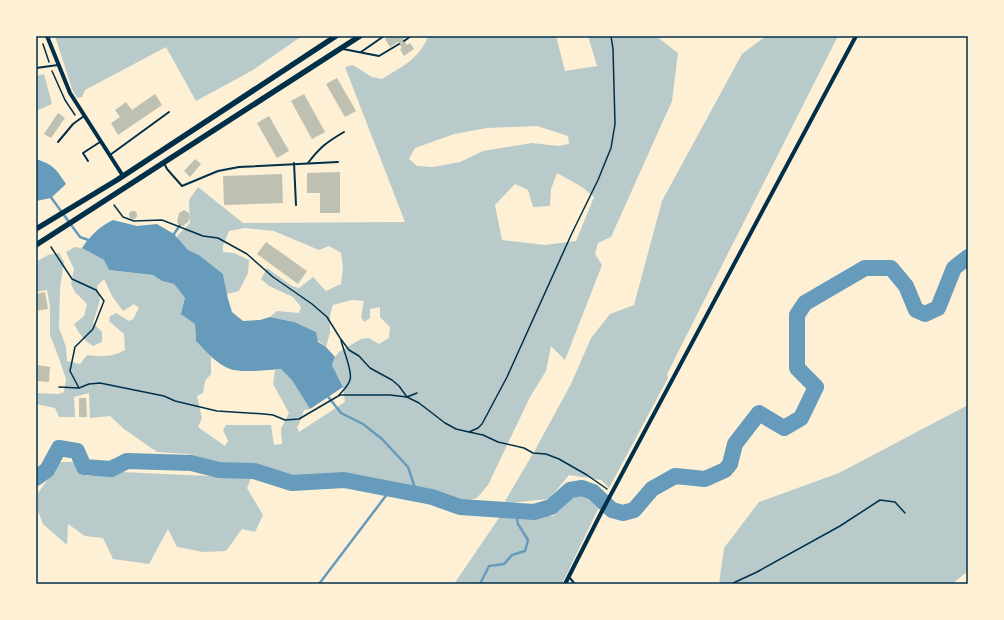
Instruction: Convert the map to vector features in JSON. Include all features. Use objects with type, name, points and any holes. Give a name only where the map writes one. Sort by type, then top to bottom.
[{"type":"main road","points":[[36,229],[122,176],[336,36]]},
{"type":"main road","points":[[36,246],[360,36]]},
{"type":"street","points":[[47,36],[70,93],[122,176]]},
{"type":"street","points":[[565,584],[611,493],[856,36]]},
{"type":"lane","points":[[361,52],[384,36]]},
{"type":"lane","points":[[404,40],[411,36]]},
{"type":"lane","points":[[339,49],[379,56],[400,44]]},
{"type":"lane","points":[[36,68],[58,65]]},
{"type":"lane","points":[[110,155],[169,112]]},
{"type":"lane","points":[[58,142],[73,124],[84,116]]},
{"type":"lane","points":[[308,163],[319,149],[328,141],[344,132]]},
{"type":"lane","points":[[88,161],[83,153],[100,142]]},
{"type":"lane","points":[[164,164],[182,186],[218,172],[239,167],[338,162]]},
{"type":"lane","points":[[294,164],[296,205]]},
{"type":"lane","points":[[568,576],[575,584]]},
{"type":"path","points":[[469,432],[478,428],[482,424],[507,377],[572,233],[598,180],[611,148],[615,124],[613,49],[611,36]]},
{"type":"path","points":[[114,204],[123,217],[134,221],[162,220],[203,236],[218,238],[243,251],[273,277],[312,304],[327,317],[340,338],[350,350],[359,356],[365,364],[392,380],[399,386],[406,397]]},
{"type":"path","points":[[51,247],[72,279],[96,290],[104,301],[93,329],[75,347],[70,371],[79,388]]},
{"type":"path","points":[[59,387],[79,388],[89,384],[100,383],[164,396],[175,401],[204,408],[223,411],[269,414],[285,420],[299,419],[326,404],[345,389],[350,379],[349,366],[340,338]]},
{"type":"path","points":[[406,397],[418,392]]},
{"type":"path","points":[[338,396],[360,394],[406,397],[419,403],[445,423],[456,429],[483,435],[498,442],[524,448],[534,453],[546,454],[559,459],[601,484],[611,493]]},
{"type":"path","points":[[731,584],[757,572],[840,526],[880,500],[895,502],[905,513]]},
{"type":"shaded area","points":[[55,36],[302,36],[253,70],[196,101],[166,47],[85,90],[82,97],[77,98],[72,89]]},
{"type":"shaded area","points":[[428,36],[556,36],[565,71],[597,66],[588,36],[656,36],[678,53],[672,101],[611,237],[598,243],[595,254],[602,265],[565,360],[551,346],[546,371],[530,397],[488,485],[477,498],[464,501],[392,483],[346,475],[296,476],[256,466],[223,464],[188,454],[157,452],[124,429],[110,416],[90,418],[89,393],[74,397],[75,417],[59,417],[55,408],[36,404],[36,393],[58,394],[64,392],[66,379],[50,335],[50,307],[47,290],[36,292],[36,262],[48,255],[59,253],[64,262],[60,288],[59,328],[66,347],[67,361],[80,364],[87,355],[106,356],[125,350],[124,334],[109,321],[110,316],[116,313],[129,321],[133,319],[139,308],[134,304],[123,311],[112,296],[104,279],[97,286],[100,300],[93,323],[102,332],[102,342],[93,346],[84,339],[74,324],[84,316],[87,304],[75,292],[71,284],[74,269],[66,252],[75,247],[82,248],[104,260],[109,270],[153,275],[162,281],[174,284],[185,298],[195,324],[196,341],[211,357],[211,374],[205,381],[203,393],[197,396],[202,418],[198,427],[225,446],[228,441],[223,430],[226,425],[271,425],[274,445],[282,444],[281,429],[289,413],[273,384],[275,370],[281,369],[292,379],[310,409],[304,410],[297,427],[299,432],[345,402],[343,387],[332,365],[339,352],[361,339],[369,338],[379,344],[389,338],[390,327],[380,317],[380,307],[370,309],[370,318],[364,322],[361,317],[364,301],[352,300],[333,305],[330,315],[330,333],[326,347],[294,322],[270,317],[277,311],[299,313],[301,307],[293,297],[269,286],[261,279],[267,268],[292,286],[299,288],[313,277],[326,291],[341,284],[343,267],[341,253],[329,246],[319,250],[274,231],[245,228],[229,231],[223,246],[223,252],[234,253],[249,260],[248,273],[239,291],[227,294],[223,274],[199,255],[188,250],[179,241],[177,236],[190,223],[189,200],[198,187],[243,223],[405,222],[345,67],[353,65],[372,77],[382,79],[409,62],[425,44]],"holes":[[[537,126],[568,136],[569,144],[558,146],[532,143],[483,151],[460,162],[432,167],[417,166],[409,159],[415,148],[454,134],[487,128]],[[557,173],[582,187],[594,197],[576,241],[545,245],[502,240],[495,205],[515,184],[528,190],[533,207],[550,206],[551,189]]]},
{"type":"shaded area","points":[[766,36],[838,36],[667,374],[668,378],[609,488],[601,480],[569,475],[549,499],[509,503],[505,501],[571,384],[591,338],[610,314],[634,305],[662,201],[742,54]]},
{"type":"shaded area","points":[[44,74],[52,104],[36,111],[36,76]]},
{"type":"shaded area","points":[[968,405],[968,571],[952,584],[719,584],[724,548],[759,502],[839,473]]},
{"type":"shaded area","points":[[60,462],[73,462],[87,476],[122,472],[251,478],[247,488],[263,515],[255,532],[242,529],[226,551],[203,552],[177,547],[168,529],[149,564],[113,559],[103,538],[85,536],[68,524],[67,545],[43,524],[38,511],[38,493]]},
{"type":"shaded area","points":[[574,492],[588,493],[599,507],[562,584],[454,584],[501,515],[554,516],[562,501],[567,499]]},
{"type":"water","points":[[36,159],[47,163],[54,168],[66,184],[51,198],[36,201]]},
{"type":"water","points":[[113,220],[137,226],[157,224],[174,234],[188,250],[199,255],[223,274],[232,312],[243,321],[260,320],[270,317],[294,322],[316,332],[318,342],[326,347],[335,357],[332,365],[343,387],[310,409],[292,380],[281,369],[241,371],[225,367],[216,361],[196,341],[195,324],[181,314],[185,298],[174,284],[162,281],[153,275],[109,270],[104,260],[82,248],[88,239],[104,225]]},
{"type":"building","points":[[390,36],[407,36],[403,39],[407,45],[410,43],[414,49],[404,56],[400,49],[402,48],[398,42],[390,47],[385,39]]},
{"type":"building","points":[[337,78],[356,111],[345,117],[326,84]]},
{"type":"building","points":[[155,94],[162,105],[118,135],[111,123],[120,117],[115,110],[126,102],[132,110]]},
{"type":"building","points":[[304,94],[325,132],[312,139],[291,101]]},
{"type":"building","points":[[58,113],[65,118],[51,138],[44,134]]},
{"type":"building","points":[[269,116],[289,151],[277,158],[257,123]]},
{"type":"building","points":[[195,159],[201,164],[190,177],[184,171]]},
{"type":"building","points":[[340,172],[340,213],[320,213],[320,193],[307,193],[307,173]]},
{"type":"building","points":[[282,174],[283,203],[224,205],[223,176]]},
{"type":"building","points":[[184,210],[189,213],[190,217],[189,221],[183,226],[177,223],[179,213]]},
{"type":"building","points":[[133,211],[136,212],[136,218],[133,219],[130,218],[129,215],[130,212]]},
{"type":"building","points":[[266,242],[307,271],[298,284],[257,254]]},
{"type":"building","points":[[45,292],[48,309],[36,311],[36,294]]},
{"type":"building","points":[[36,360],[38,361],[37,365],[50,367],[49,382],[36,381]]},
{"type":"building","points":[[79,398],[86,398],[87,417],[79,417]]},
{"type":"waterway","points":[[50,196],[80,237],[91,241]]},
{"type":"waterway","points":[[174,234],[180,225]]},
{"type":"waterway","points":[[36,478],[47,470],[59,448],[77,451],[84,467],[111,469],[127,461],[191,463],[219,470],[254,471],[292,483],[344,480],[432,497],[460,507],[534,512],[551,507],[570,490],[582,488],[593,492],[612,510],[623,513],[634,510],[652,489],[675,476],[705,479],[725,470],[730,464],[735,444],[759,413],[784,428],[801,418],[816,387],[797,368],[797,315],[805,303],[865,268],[891,268],[906,286],[916,310],[925,314],[938,308],[954,268],[968,257]]},
{"type":"waterway","points":[[326,394],[341,413],[363,424],[382,439],[408,467],[417,494]]},
{"type":"waterway","points":[[319,584],[391,489]]},
{"type":"waterway","points":[[480,584],[489,566],[504,564],[512,555],[525,551],[528,540],[518,524],[515,510]]}]
